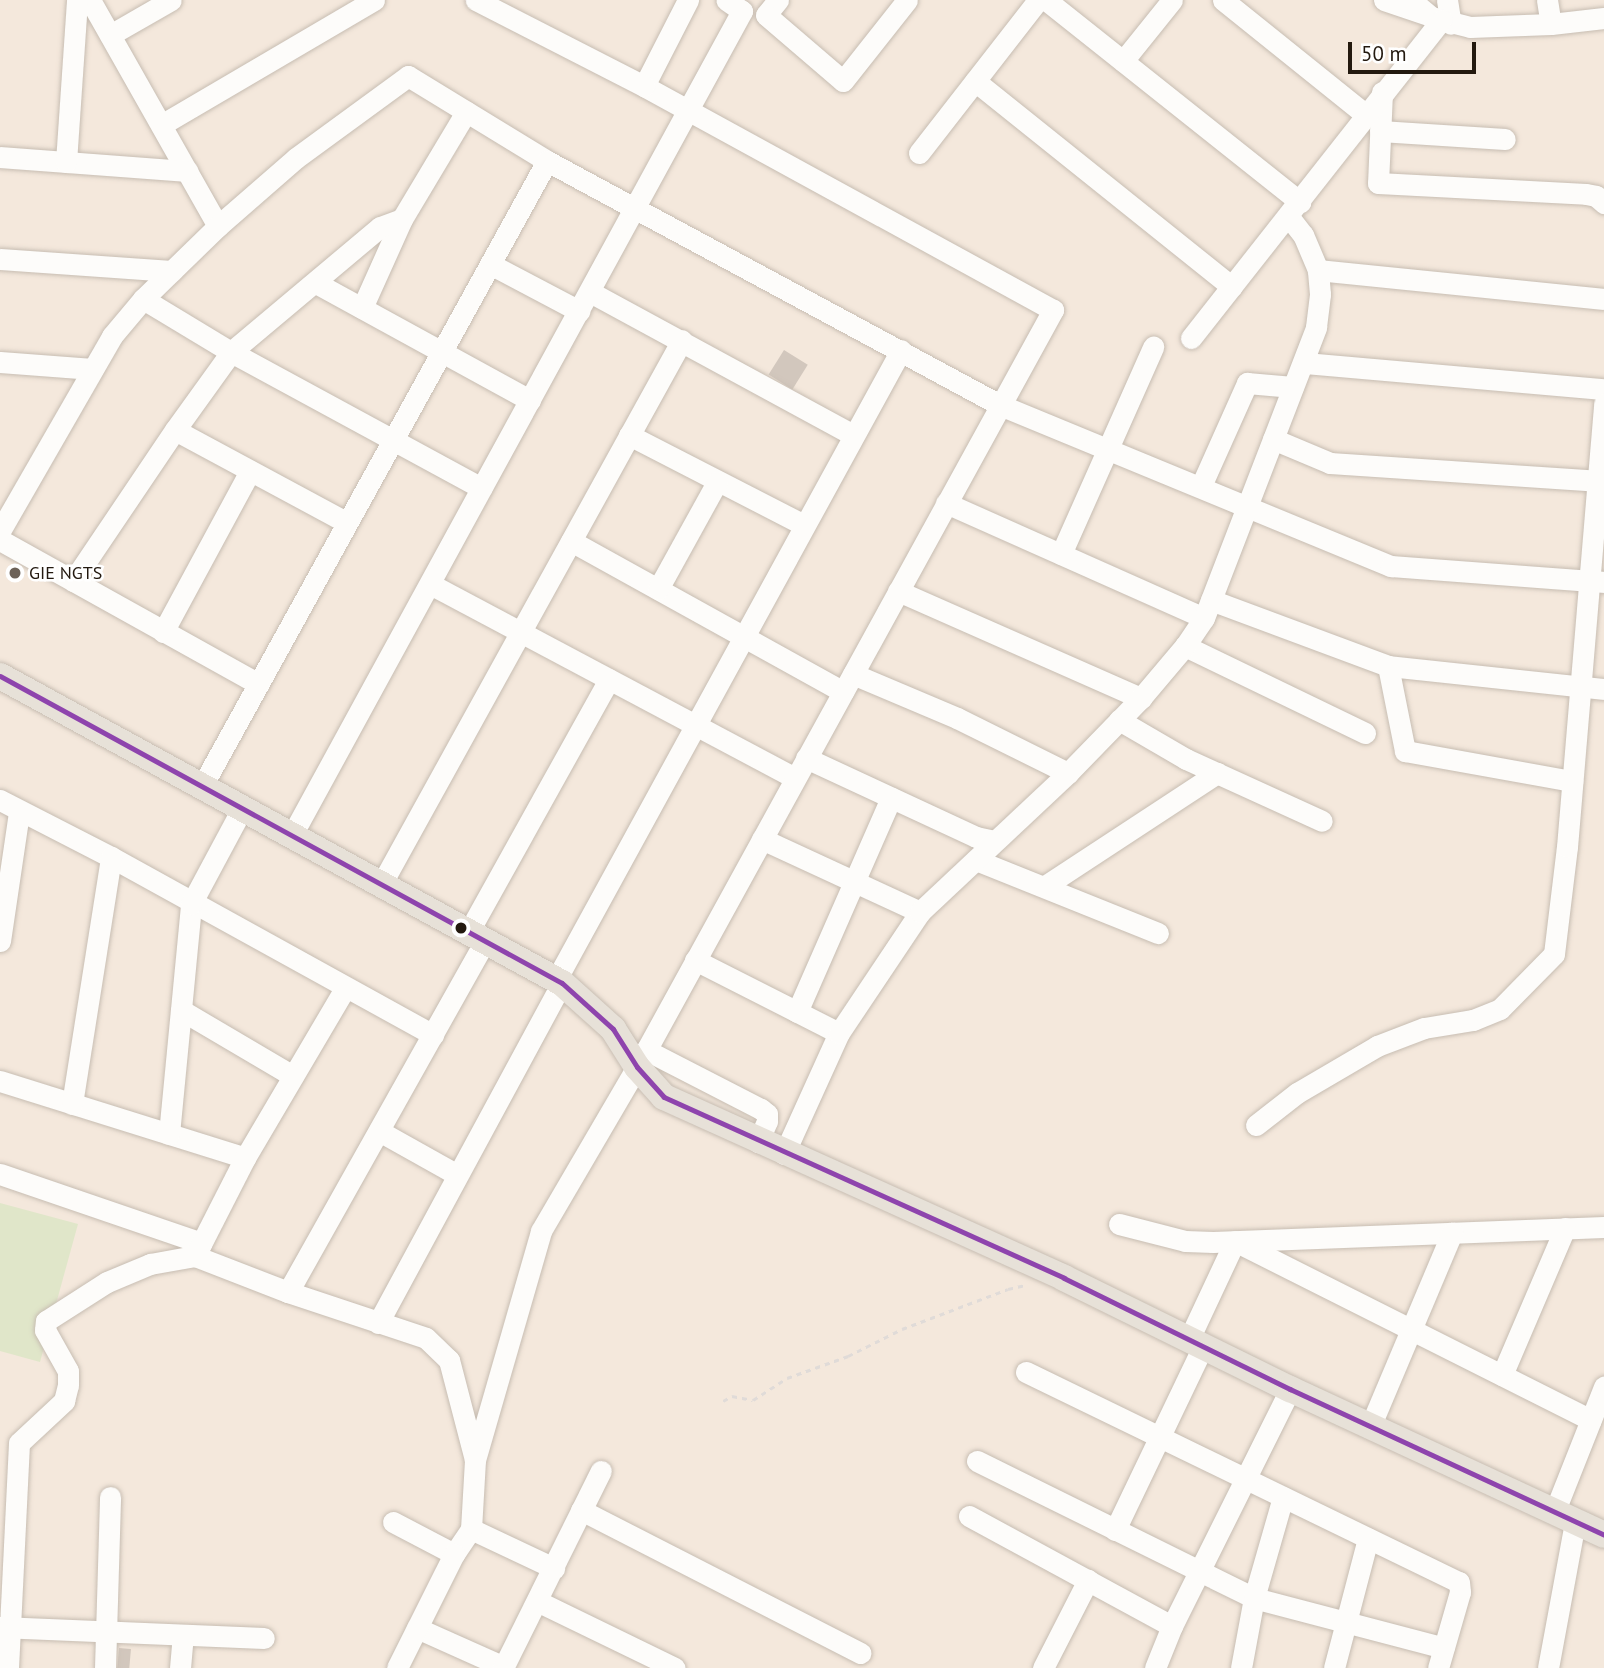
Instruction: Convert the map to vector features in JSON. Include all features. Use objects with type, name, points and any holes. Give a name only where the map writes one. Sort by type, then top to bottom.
[{"type":"main road","points":[[0,676],[201,788],[383,883],[559,982],[641,1058],[664,1097],[784,1154],[1064,1279],[1370,1427],[1604,1535]]},
{"type":"street","points":[[66,162],[77,0]]},
{"type":"street","points":[[90,0],[218,226]]},
{"type":"street","points":[[110,35],[172,0]]},
{"type":"street","points":[[161,125],[374,0]]},
{"type":"street","points":[[397,1668],[454,1554],[471,1530],[475,1460],[541,1231],[641,1058],[1053,310],[644,86],[476,0]]},
{"type":"street","points":[[644,86],[688,0]]},
{"type":"street","points":[[292,835],[742,10],[726,0]]},
{"type":"street","points":[[778,0],[766,15],[844,81],[907,0]]},
{"type":"street","points":[[919,153],[1038,0]]},
{"type":"street","points":[[784,1154],[839,1033],[920,912],[1068,773],[1141,698],[1185,646],[1207,609],[1316,327],[1320,294],[1318,270],[1294,209],[1123,61],[1070,8],[1046,0]]},
{"type":"street","points":[[1123,61],[1172,0]]},
{"type":"street","points":[[1223,0],[1366,115]]},
{"type":"street","points":[[1384,0],[1442,15]]},
{"type":"street","points":[[1411,0],[1470,27],[1551,24],[1604,18]]},
{"type":"street","points":[[1547,0],[1551,24]]},
{"type":"street","points":[[1191,338],[1294,209],[1442,15]]},
{"type":"street","points":[[0,531],[112,336],[143,299],[218,226],[296,158],[408,76],[547,161],[635,210],[1000,405],[1391,566],[1597,581]]},
{"type":"street","points":[[975,81],[1232,287]]},
{"type":"street","points":[[1382,92],[1378,183],[1586,194],[1597,196],[1604,203]]},
{"type":"street","points":[[362,308],[402,219],[466,112]]},
{"type":"street","points":[[1380,131],[1505,139]]},
{"type":"street","points":[[0,157],[187,171]]},
{"type":"street","points":[[201,788],[547,161]]},
{"type":"street","points":[[73,581],[175,429],[231,352],[380,227],[402,219]]},
{"type":"street","points":[[0,259],[172,271]]},
{"type":"street","points":[[490,264],[579,311]]},
{"type":"street","points":[[1318,270],[1604,299]]},
{"type":"street","points":[[316,283],[530,400]]},
{"type":"street","points":[[590,292],[853,435]]},
{"type":"street","points":[[143,299],[231,352],[482,488]]},
{"type":"street","points":[[383,883],[682,340]]},
{"type":"street","points":[[1061,554],[1153,347]]},
{"type":"street","points":[[378,1322],[696,725],[901,350]]},
{"type":"street","points":[[0,362],[93,369]]},
{"type":"street","points":[[1304,363],[1604,389]]},
{"type":"street","points":[[1201,486],[1247,383],[1293,387]]},
{"type":"street","points":[[1256,1125],[1297,1093],[1377,1046],[1424,1028],[1473,1020],[1500,1009],[1546,966],[1554,954],[1580,687],[1597,581],[1604,404]]},
{"type":"street","points":[[175,429],[346,522]]},
{"type":"street","points":[[629,435],[804,525]]},
{"type":"street","points":[[1273,439],[1330,463],[1601,480]]},
{"type":"street","points":[[163,632],[250,471]]},
{"type":"street","points":[[658,589],[718,482]]},
{"type":"street","points":[[946,503],[1061,554],[1207,609],[1388,666],[1604,689]]},
{"type":"street","points":[[0,540],[259,684]]},
{"type":"street","points":[[571,541],[745,637],[848,683],[957,718],[1068,773]]},
{"type":"street","points":[[430,584],[795,778]]},
{"type":"street","points":[[898,591],[1141,698]]},
{"type":"street","points":[[1185,646],[1365,733]]},
{"type":"street","points":[[1388,666],[1405,751],[1572,781]]},
{"type":"street","points":[[288,1292],[433,1035],[477,936],[609,679]]},
{"type":"street","points":[[1119,720],[1186,759],[1322,821]]},
{"type":"street","points":[[806,758],[976,837],[995,841]]},
{"type":"street","points":[[1045,886],[1217,773]]},
{"type":"street","points":[[797,1013],[891,798]]},
{"type":"street","points":[[0,800],[111,857],[191,904],[433,1035]]},
{"type":"street","points":[[169,1134],[191,904],[242,809]]},
{"type":"street","points":[[0,941],[19,812]]},
{"type":"street","points":[[762,839],[920,912]]},
{"type":"street","points":[[72,1104],[111,857]]},
{"type":"street","points":[[976,860],[1158,933]]},
{"type":"street","points":[[695,960],[839,1033]]},
{"type":"street","points":[[8,1668],[5,1627],[7,1530],[19,1443],[64,1401],[68,1385],[68,1371],[45,1330],[46,1321],[107,1282],[150,1264],[198,1250],[246,1157],[345,988]]},
{"type":"street","points":[[181,1010],[293,1076]]},
{"type":"street","points":[[0,1081],[246,1157]]},
{"type":"street","points":[[379,1131],[456,1174]]},
{"type":"street","points":[[0,1174],[198,1250],[288,1292],[426,1338],[449,1360],[465,1413],[475,1460]]},
{"type":"street","points":[[1119,1224],[1185,1241],[1604,1227]]},
{"type":"street","points":[[1502,1375],[1565,1228]]},
{"type":"street","points":[[1370,1427],[1452,1233]]},
{"type":"street","points":[[1115,1530],[1160,1437],[1235,1241]]},
{"type":"street","points":[[1235,1241],[1591,1420]]},
{"type":"street","points":[[977,1461],[1254,1598],[1346,1624],[1441,1658],[1460,1592],[1459,1582],[1026,1372]]},
{"type":"street","points":[[1548,1668],[1565,1518],[1591,1420],[1604,1387]]},
{"type":"street","points":[[1156,1668],[1172,1626],[1290,1389]]},
{"type":"street","points":[[417,1628],[504,1667],[601,1471]]},
{"type":"street","points":[[105,1668],[110,1497]]},
{"type":"street","points":[[1241,1668],[1254,1598],[1283,1497]]},
{"type":"street","points":[[581,1510],[860,1653]]},
{"type":"street","points":[[969,1516],[1172,1626]]},
{"type":"street","points":[[393,1522],[454,1554]]},
{"type":"street","points":[[471,1530],[554,1568]]},
{"type":"street","points":[[1334,1668],[1368,1538]]},
{"type":"street","points":[[1043,1668],[1088,1580]]},
{"type":"street","points":[[537,1601],[676,1668]]},
{"type":"street","points":[[5,1627],[264,1638]]},
{"type":"street","points":[[180,1668],[183,1635]]},
{"type":"path","points":[[723,1401],[732,1396],[753,1400],[787,1378],[848,1356],[902,1329],[1008,1289],[1032,1284]]},
{"type":"green space","points":[[0,1203],[78,1224],[40,1362],[0,1351]]},
{"type":"building","points":[[784,350],[808,365],[792,389],[769,375]]},
{"type":"building","points":[[119,1648],[131,1649],[129,1668],[117,1668]]},
{"type":"transit line","points":[[0,676],[562,983],[613,1029],[637,1067],[664,1097],[1064,1278],[1290,1389],[1604,1535]]},
{"type":"place","name":"GIE NGTS","points":[[15,573]]}]
